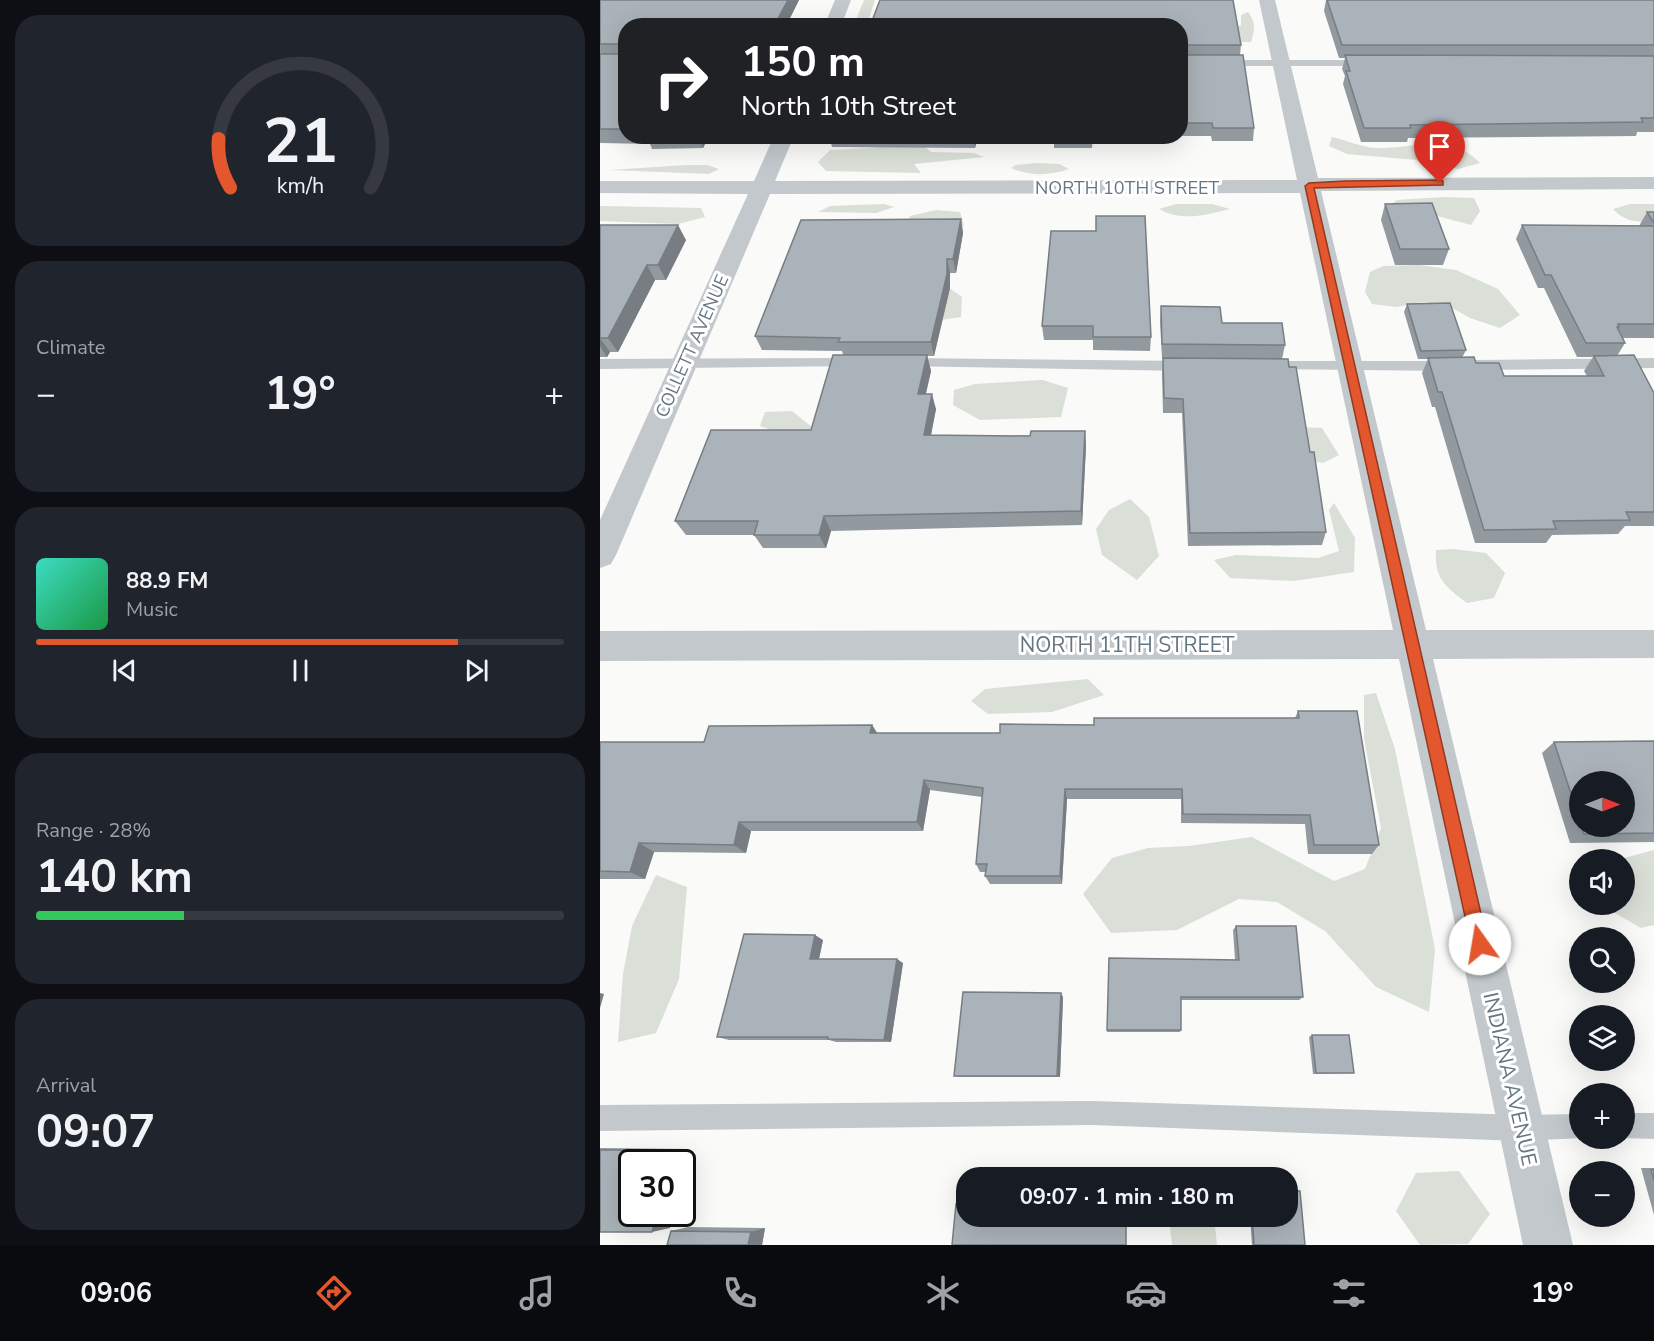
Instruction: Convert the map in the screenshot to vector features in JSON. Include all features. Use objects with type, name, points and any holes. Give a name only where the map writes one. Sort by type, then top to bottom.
[{"type":"street","points":[[835,18],[843,0]]},
{"type":"street","name":"INDIANA AVENUE","points":[[1267,0],[1548,1245]]},
{"type":"street","name":"COLLETT AVENUE","points":[[600,555],[780,144]]},
{"type":"street","name":"NORTH 10TH STREET","points":[[600,188],[1275,188],[1345,183],[1654,183]]},
{"type":"street","name":"NORTH 11TH STREET","points":[[600,646],[1654,644]]},
{"type":"lane","points":[[1188,63],[1376,63]]},
{"type":"lane","points":[[600,364],[866,363]]},
{"type":"lane","points":[[889,363],[1208,366]]},
{"type":"lane","points":[[1255,366],[1654,363]]},
{"type":"lane","points":[[600,1118],[1092,1113],[1521,1128],[1569,1127]]},
{"type":"lane","points":[[1635,1126],[1654,1126]]},
{"type":"shaded area","points":[[864,0],[875,0],[869,18],[857,18]]},
{"type":"shaded area","points":[[1248,12],[1254,26],[1251,42],[1238,42],[1231,31],[1241,25],[1241,15]]},
{"type":"shaded area","points":[[1332,137],[1376,148],[1447,146],[1470,154],[1480,163],[1458,169],[1417,160],[1347,154],[1329,146]]},
{"type":"shaded area","points":[[887,144],[921,144],[931,152],[974,153],[984,157],[914,164],[921,173],[826,171],[818,162],[830,150],[871,148]]},
{"type":"shaded area","points":[[1059,164],[1069,169],[1039,174],[1025,173],[1011,168],[1016,165]]},
{"type":"shaded area","points":[[707,165],[719,169],[709,174],[609,170]]},
{"type":"shaded area","points":[[1474,198],[1480,211],[1471,225],[1422,212],[1387,208],[1397,200]]},
{"type":"shaded area","points":[[884,204],[894,207],[876,213],[818,212],[830,206]]},
{"type":"shaded area","points":[[1176,204],[1212,204],[1230,209],[1185,216],[1159,209]]},
{"type":"shaded area","points":[[1630,204],[1654,204],[1654,222],[1642,222],[1622,217],[1613,209]]},
{"type":"shaded area","points":[[600,206],[701,208],[705,217],[678,224],[600,221]]},
{"type":"shaded area","points":[[936,210],[960,212],[964,226],[919,230],[904,226],[910,216]]},
{"type":"shaded area","points":[[1419,265],[1456,270],[1498,289],[1520,315],[1500,328],[1470,318],[1447,305],[1422,302],[1397,307],[1372,304],[1365,292],[1370,272],[1383,266]]},
{"type":"shaded area","points":[[949,288],[962,297],[961,317],[935,321]]},
{"type":"shaded area","points":[[1043,380],[1068,388],[1061,417],[980,420],[953,405],[954,390],[975,384]]},
{"type":"shaded area","points":[[792,411],[813,428],[821,447],[760,426],[765,412]]},
{"type":"shaded area","points":[[1297,427],[1322,428],[1339,455],[1323,463],[1292,456]]},
{"type":"shaded area","points":[[1130,499],[1149,517],[1159,556],[1137,580],[1102,555],[1096,529],[1109,510]]},
{"type":"shaded area","points":[[1334,503],[1355,538],[1354,572],[1294,581],[1230,578],[1214,560],[1236,555],[1318,558],[1339,551],[1329,510]]},
{"type":"shaded area","points":[[1453,549],[1486,553],[1505,573],[1494,598],[1467,603],[1447,587],[1439,575],[1436,550]]},
{"type":"shaded area","points":[[1088,679],[1104,695],[1052,712],[988,714],[971,701],[985,689]]},
{"type":"shaded area","points":[[1376,693],[1395,749],[1435,949],[1429,1012],[1376,987],[1325,931],[1277,902],[1239,899],[1177,930],[1111,933],[1083,894],[1112,858],[1148,848],[1189,846],[1252,837],[1334,881],[1365,869],[1381,828],[1364,739],[1364,695]]},
{"type":"shaded area","points":[[1654,850],[1654,925],[1641,928],[1618,915],[1635,915],[1635,855]]},
{"type":"shaded area","points":[[656,875],[687,887],[679,979],[656,1033],[618,1042],[623,974],[632,926]]},
{"type":"shaded area","points":[[1459,1171],[1490,1214],[1468,1244],[1420,1245],[1396,1211],[1416,1173]]},
{"type":"shaded area","points":[[1170,1227],[1215,1227],[1217,1245],[1172,1245]]},
{"type":"building","points":[[600,0],[788,0],[778,18],[618,18],[618,44],[600,44]]},
{"type":"building","points":[[880,0],[1233,0],[1241,45],[1188,45],[1188,18],[873,18]]},
{"type":"building","points":[[1327,0],[1654,0],[1654,45],[1342,45]]},
{"type":"building","points":[[600,54],[618,54],[618,129],[600,129]]},
{"type":"building","points":[[1188,55],[1243,55],[1254,128],[1213,128],[1212,123],[1188,123]]},
{"type":"building","points":[[1345,55],[1654,56],[1654,118],[1641,118],[1643,122],[1410,125],[1411,128],[1364,128],[1346,71],[1350,71]]},
{"type":"building","points":[[1432,203],[1449,249],[1400,249],[1385,204]]},
{"type":"building","points":[[1647,212],[1654,212],[1654,223]]},
{"type":"building","points":[[1096,216],[1145,216],[1151,337],[1093,337],[1093,326],[1042,326],[1051,231],[1096,231]]},
{"type":"building","points":[[961,219],[953,259],[947,259],[947,274],[931,342],[838,342],[840,338],[755,336],[801,220]]},
{"type":"building","points":[[600,225],[678,225],[658,265],[647,265],[608,338],[600,338]]},
{"type":"building","points":[[1522,225],[1654,226],[1654,324],[1618,324],[1619,327],[1617,327],[1625,343],[1586,343],[1551,275],[1545,275]]},
{"type":"building","points":[[1450,303],[1466,350],[1421,351],[1407,304]]},
{"type":"building","points":[[1161,306],[1220,307],[1222,323],[1282,323],[1285,345],[1162,344]]},
{"type":"building","points":[[833,355],[927,355],[918,394],[932,394],[924,435],[1030,436],[1031,431],[1085,431],[1081,511],[824,516],[819,535],[754,535],[758,521],[675,521],[711,430],[811,430]]},
{"type":"building","points":[[1634,355],[1654,393],[1654,512],[1626,512],[1630,520],[1553,521],[1556,529],[1484,530],[1442,392],[1438,392],[1428,358],[1474,357],[1476,363],[1499,363],[1504,376],[1604,376],[1594,356]]},
{"type":"building","points":[[1163,358],[1288,359],[1289,367],[1296,367],[1310,452],[1314,452],[1326,532],[1190,533],[1183,399],[1164,398]]},
{"type":"building","points":[[1298,711],[1357,711],[1379,845],[1314,845],[1310,815],[1183,814],[1182,789],[1065,789],[1060,876],[985,876],[987,864],[976,864],[983,788],[924,780],[917,822],[739,822],[734,845],[639,843],[630,872],[600,871],[600,742],[704,742],[709,726],[872,725],[870,733],[1000,733],[1000,724],[1094,725],[1094,718],[1299,718]]},
{"type":"building","points":[[1654,741],[1654,833],[1635,833],[1635,771],[1569,771],[1569,788],[1554,742]]},
{"type":"building","points":[[1236,926],[1296,926],[1303,997],[1181,997],[1181,1030],[1107,1030],[1109,958],[1239,960]]},
{"type":"building","points":[[744,934],[815,935],[810,959],[897,959],[884,1040],[828,1039],[828,1037],[717,1037]]},
{"type":"building","points":[[963,992],[1061,993],[1057,1076],[954,1076]]},
{"type":"building","points":[[1312,1035],[1349,1035],[1354,1073],[1316,1073]]},
{"type":"building","points":[[600,1150],[618,1150],[618,1227],[653,1227],[652,1232],[600,1232]]},
{"type":"building","points":[[1298,1191],[1300,1191],[1305,1245],[1254,1245],[1253,1227],[1298,1227]]},
{"type":"building","points":[[956,1204],[956,1227],[1126,1227],[1126,1245],[952,1245]]},
{"type":"building","points":[[671,1231],[751,1232],[748,1245],[667,1245]]},
{"type":"route","points":[[1440,183],[1345,183],[1309,186],[1480,944]]}]
